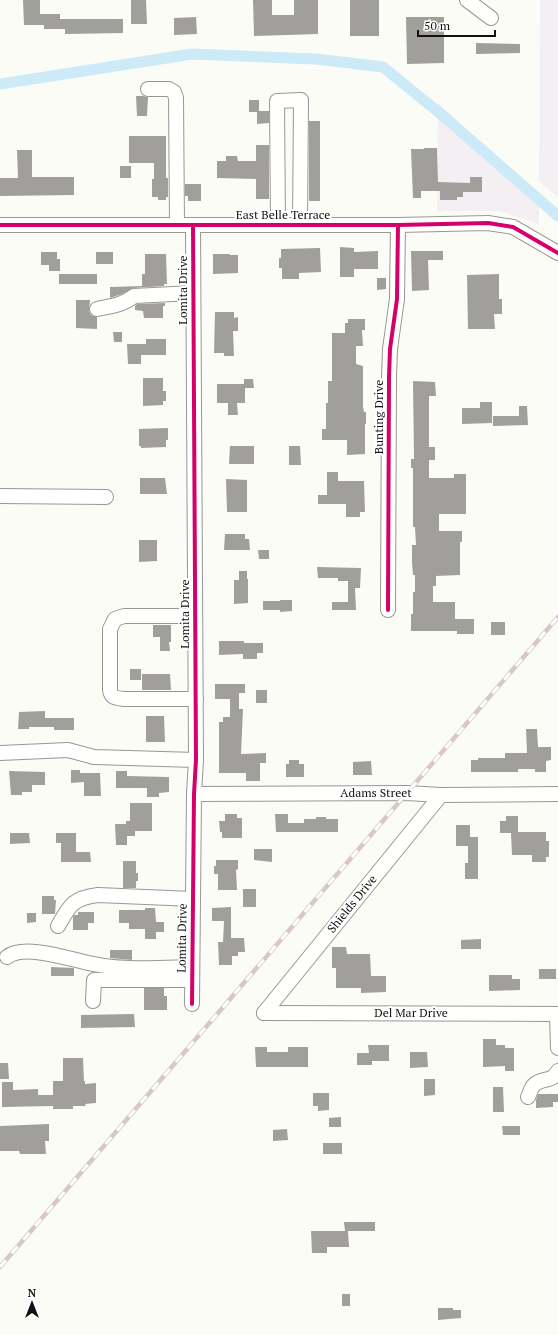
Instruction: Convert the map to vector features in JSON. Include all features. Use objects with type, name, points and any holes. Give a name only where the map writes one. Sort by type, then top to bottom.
[{"type":"street","points":[[467,0],[491,18]]},
{"type":"street","points":[[148,89],[169,89],[174,92],[176,98],[177,225]]},
{"type":"street","points":[[278,225],[277,101],[300,100],[300,225]]},
{"type":"street","points":[[278,144],[301,144]]},
{"type":"street","name":"East Belle Terrace","points":[[0,225],[398,225],[488,223],[513,227],[558,254]]},
{"type":"street","name":"Lomita Drive","points":[[192,1004],[194,794],[196,760],[193,225]]},
{"type":"street","name":"Bunting Drive","points":[[388,610],[389,377],[390,349],[398,299],[398,225]]},
{"type":"street","points":[[97,309],[119,305],[134,296],[141,294],[193,293]]},
{"type":"street","points":[[0,496],[106,497]]},
{"type":"street","points":[[195,616],[124,616],[115,619],[110,629],[110,690],[111,695],[114,698],[196,699]]},
{"type":"street","points":[[0,753],[68,750],[94,757],[196,760]]},
{"type":"street","name":"Adams Street","points":[[194,794],[558,794]]},
{"type":"street","name":"Shields Drive","points":[[264,1013],[441,795]]},
{"type":"street","points":[[58,926],[68,908],[76,901],[86,897],[98,895],[193,899]]},
{"type":"street","points":[[7,957],[10,954],[37,952],[55,954],[111,967],[141,968],[192,974]]},
{"type":"street","points":[[93,1001],[94,980],[192,974]]},
{"type":"street","name":"Del Mar Drive","points":[[264,1013],[558,1014]]},
{"type":"street","points":[[558,1014],[558,1048]]},
{"type":"street","points":[[528,1097],[533,1086],[539,1081],[552,1079],[558,1071]]},
{"type":"shaded area","points":[[540,0],[558,0],[558,197],[539,181]]},
{"type":"shaded area","points":[[438,103],[539,198],[539,224],[499,211],[437,211]]},
{"type":"building","points":[[23,0],[40,0],[40,14],[60,14],[60,19],[123,19],[123,33],[65,34],[65,29],[44,29],[44,25],[24,25]]},
{"type":"building","points":[[131,0],[146,0],[147,24],[131,24]]},
{"type":"building","points":[[253,0],[272,0],[272,15],[294,15],[294,0],[318,0],[318,34],[254,36]]},
{"type":"building","points":[[350,0],[379,0],[379,36],[350,36]]},
{"type":"building","points":[[196,17],[197,34],[174,35],[174,18]]},
{"type":"building","points":[[406,17],[444,17],[444,63],[407,64]]},
{"type":"building","points":[[476,43],[520,44],[520,53],[476,54]]},
{"type":"building","points":[[136,96],[148,97],[147,116],[137,116]]},
{"type":"building","points":[[249,100],[259,100],[259,111],[269,111],[269,123],[257,124],[257,112],[249,112]]},
{"type":"building","points":[[309,121],[320,121],[320,201],[309,201]]},
{"type":"building","points":[[129,136],[166,136],[166,178],[168,178],[168,197],[166,197],[166,200],[158,200],[158,197],[152,197],[154,163],[129,163]]},
{"type":"building","points":[[256,145],[269,145],[269,199],[256,199],[256,179],[217,178],[217,161],[226,161],[226,156],[237,156],[238,161],[256,161]]},
{"type":"building","points":[[437,148],[438,182],[470,183],[470,177],[482,177],[482,192],[463,192],[463,197],[457,197],[457,200],[440,200],[440,191],[421,191],[421,198],[413,198],[411,149]]},
{"type":"building","points":[[17,150],[32,150],[32,177],[74,177],[74,195],[0,196],[0,178],[18,178]]},
{"type":"building","points":[[120,166],[131,166],[131,178],[120,178]]},
{"type":"building","points":[[185,184],[201,184],[201,201],[188,201],[188,196],[185,196]]},
{"type":"building","points":[[340,247],[354,248],[354,252],[378,251],[378,269],[354,269],[354,277],[340,277]]},
{"type":"building","points":[[320,248],[321,272],[299,273],[299,279],[282,279],[282,268],[279,268],[281,249]]},
{"type":"building","points":[[411,251],[443,251],[443,260],[428,260],[429,290],[412,291]]},
{"type":"building","points":[[41,252],[57,252],[57,259],[60,259],[60,271],[49,271],[49,265],[41,265]]},
{"type":"building","points":[[96,252],[113,252],[113,264],[96,264]]},
{"type":"building","points":[[145,254],[166,254],[167,284],[164,284],[164,286],[133,288],[110,298],[110,287],[142,286],[142,274],[145,274]]},
{"type":"building","points":[[213,254],[238,255],[238,273],[213,274]]},
{"type":"building","points":[[59,274],[97,274],[97,284],[59,284]]},
{"type":"building","points":[[499,274],[499,299],[502,299],[502,314],[494,314],[495,329],[468,329],[467,275]]},
{"type":"building","points":[[377,278],[386,278],[386,289],[377,290]]},
{"type":"building","points":[[76,300],[90,300],[89,311],[91,315],[97,317],[97,329],[76,328]]},
{"type":"building","points":[[165,303],[165,306],[163,306],[163,318],[144,318],[143,311],[135,310],[135,306],[137,304]]},
{"type":"building","points":[[215,312],[234,312],[234,318],[238,317],[238,331],[233,331],[234,356],[224,356],[224,353],[214,353]]},
{"type":"building","points":[[348,319],[365,319],[365,330],[362,330],[363,346],[356,346],[356,364],[363,366],[363,407],[364,412],[366,412],[365,454],[347,455],[347,440],[322,440],[322,429],[326,429],[328,381],[332,381],[332,333],[345,333],[345,323],[348,323]]},
{"type":"building","points":[[113,332],[122,332],[122,342],[114,342]]},
{"type":"building","points":[[146,339],[166,339],[166,355],[141,355],[141,364],[128,364],[127,344],[146,344]]},
{"type":"building","points":[[143,378],[163,378],[163,391],[166,391],[166,401],[163,401],[163,405],[143,406]]},
{"type":"building","points":[[244,379],[253,379],[254,388],[245,388],[245,403],[237,403],[238,415],[228,415],[228,403],[217,403],[217,384],[244,384]]},
{"type":"building","points":[[413,381],[435,382],[436,396],[429,396],[429,447],[435,447],[435,460],[429,460],[429,478],[454,478],[454,474],[466,474],[466,514],[439,514],[439,531],[462,531],[462,542],[460,542],[460,575],[436,576],[436,586],[433,586],[433,602],[455,602],[455,619],[474,619],[474,634],[457,634],[457,631],[411,631],[413,592],[415,592],[412,545],[416,545],[415,527],[413,527],[413,468],[411,468],[411,459],[414,459]]},
{"type":"building","points":[[480,402],[492,402],[492,423],[462,424],[462,408],[480,408]]},
{"type":"building","points":[[519,406],[527,406],[528,425],[493,426],[493,416],[519,416]]},
{"type":"building","points":[[168,428],[168,440],[166,440],[166,447],[141,448],[141,446],[139,446],[139,429]]},
{"type":"building","points":[[230,446],[254,446],[254,464],[229,464]]},
{"type":"building","points":[[289,446],[300,446],[301,465],[289,465]]},
{"type":"building","points":[[327,472],[338,472],[338,481],[364,481],[365,512],[360,512],[360,517],[346,517],[346,504],[318,504],[318,495],[327,495]]},
{"type":"building","points":[[140,478],[165,478],[167,494],[140,494]]},
{"type":"building","points":[[226,479],[247,480],[247,512],[227,512]]},
{"type":"building","points":[[225,534],[245,534],[245,539],[249,539],[250,550],[224,550]]},
{"type":"building","points":[[139,540],[157,540],[157,561],[139,562]]},
{"type":"building","points":[[258,550],[269,550],[269,559],[259,559]]},
{"type":"building","points":[[317,567],[361,568],[360,588],[355,588],[356,610],[332,610],[332,602],[348,602],[348,581],[338,581],[338,578],[318,578]]},
{"type":"building","points":[[239,571],[247,571],[248,603],[234,604],[234,580],[239,580]]},
{"type":"building","points":[[292,600],[292,611],[280,612],[280,610],[263,610],[263,601]]},
{"type":"building","points":[[491,622],[505,622],[505,635],[491,635]]},
{"type":"building","points":[[153,625],[171,625],[171,642],[169,642],[170,651],[160,651],[160,637],[153,637]]},
{"type":"building","points":[[219,641],[263,643],[263,653],[257,653],[257,659],[243,659],[243,654],[219,655]]},
{"type":"building","points":[[130,669],[141,669],[141,680],[130,680]]},
{"type":"building","points":[[142,674],[170,674],[171,690],[142,690]]},
{"type":"building","points":[[215,684],[245,684],[245,693],[239,693],[239,709],[243,709],[241,754],[266,753],[266,763],[260,763],[260,781],[246,781],[246,773],[219,773],[219,722],[223,722],[223,717],[230,717],[230,699],[215,699]]},
{"type":"building","points":[[256,690],[267,690],[267,703],[256,703]]},
{"type":"building","points":[[45,711],[45,718],[74,718],[74,730],[54,730],[54,727],[29,727],[29,729],[18,729],[19,712]]},
{"type":"building","points":[[146,716],[164,716],[165,742],[146,742]]},
{"type":"building","points":[[526,729],[537,729],[538,747],[551,747],[551,760],[546,761],[546,772],[535,772],[535,769],[518,769],[518,772],[471,772],[471,760],[478,760],[478,758],[505,758],[505,753],[527,753]]},
{"type":"building","points":[[289,760],[299,760],[299,764],[304,764],[304,777],[286,777],[286,764],[289,764]]},
{"type":"building","points":[[371,761],[372,775],[353,775],[353,762]]},
{"type":"building","points":[[71,770],[80,770],[80,773],[100,773],[101,796],[84,796],[84,782],[71,783]]},
{"type":"building","points":[[9,771],[45,772],[45,785],[32,785],[32,792],[22,792],[22,795],[11,795]]},
{"type":"building","points":[[116,771],[127,771],[127,776],[169,777],[169,792],[159,793],[159,797],[147,797],[147,788],[116,788]]},
{"type":"building","points":[[130,803],[152,803],[152,831],[135,831],[135,836],[127,836],[127,845],[116,845],[115,824],[126,824],[126,821],[130,821]]},
{"type":"building","points":[[225,814],[237,814],[237,818],[242,818],[242,838],[222,838],[219,821],[225,821]]},
{"type":"building","points":[[275,814],[288,814],[288,823],[304,823],[304,819],[316,819],[316,817],[338,819],[338,832],[276,832]]},
{"type":"building","points":[[506,816],[518,816],[518,832],[546,832],[546,841],[549,841],[549,857],[546,857],[546,862],[532,862],[532,855],[512,855],[511,833],[500,833],[500,821],[506,821]]},
{"type":"building","points":[[456,825],[470,825],[470,837],[478,837],[478,879],[465,879],[465,863],[468,863],[468,846],[456,846]]},
{"type":"building","points":[[10,833],[29,833],[30,843],[10,844]]},
{"type":"building","points":[[56,833],[76,833],[76,852],[90,852],[91,862],[61,862],[61,843],[56,843]]},
{"type":"building","points":[[254,849],[272,849],[272,862],[254,860]]},
{"type":"building","points":[[216,860],[238,860],[238,869],[236,870],[237,890],[218,890],[218,874],[214,874]]},
{"type":"building","points":[[123,861],[136,861],[138,881],[136,881],[136,888],[123,888]]},
{"type":"building","points":[[243,889],[256,889],[256,907],[243,907]]},
{"type":"building","points":[[42,896],[54,896],[54,900],[56,900],[55,914],[42,914]]},
{"type":"building","points":[[231,907],[231,938],[244,938],[245,952],[238,952],[238,956],[232,956],[232,965],[219,965],[218,942],[223,942],[224,921],[212,921],[212,908]]},
{"type":"building","points":[[145,908],[155,908],[156,922],[164,922],[164,932],[156,932],[156,939],[145,939],[145,929],[129,929],[129,923],[119,923],[119,910],[145,910]]},
{"type":"building","points":[[78,912],[94,912],[94,923],[88,923],[88,930],[73,930],[73,917],[74,915],[78,915]]},
{"type":"building","points":[[27,913],[36,913],[36,922],[27,923]]},
{"type":"building","points":[[481,939],[481,949],[461,949],[461,940]]},
{"type":"building","points":[[332,947],[346,947],[347,954],[370,954],[371,976],[386,976],[386,992],[361,993],[361,988],[336,988],[336,968],[332,968]]},
{"type":"building","points":[[110,950],[132,950],[132,960],[110,958]]},
{"type":"building","points":[[51,967],[74,968],[74,976],[51,976]]},
{"type":"building","points":[[539,969],[556,969],[556,979],[539,979]]},
{"type":"building","points":[[489,975],[512,975],[512,979],[520,979],[520,990],[489,991]]},
{"type":"building","points":[[144,988],[164,988],[164,996],[167,996],[167,1010],[144,1010]]},
{"type":"building","points":[[134,1014],[135,1027],[81,1028],[81,1015]]},
{"type":"building","points":[[483,1039],[496,1039],[496,1045],[505,1045],[505,1048],[514,1048],[514,1071],[505,1071],[505,1066],[483,1067]]},
{"type":"building","points":[[368,1045],[389,1045],[389,1061],[372,1061],[372,1065],[357,1065],[357,1053],[369,1053]]},
{"type":"building","points":[[255,1047],[267,1047],[267,1052],[288,1052],[288,1047],[308,1047],[308,1067],[256,1067]]},
{"type":"building","points":[[410,1052],[427,1052],[428,1067],[410,1068]]},
{"type":"building","points":[[63,1058],[83,1058],[85,1084],[96,1083],[96,1103],[85,1104],[86,1106],[73,1106],[73,1109],[53,1109],[53,1106],[2,1107],[2,1082],[13,1082],[13,1090],[38,1089],[38,1095],[53,1095],[53,1081],[63,1081]]},
{"type":"building","points":[[0,1063],[8,1063],[9,1079],[0,1079]]},
{"type":"building","points":[[424,1079],[435,1079],[435,1095],[424,1096]]},
{"type":"building","points":[[493,1087],[503,1087],[504,1112],[493,1112]]},
{"type":"building","points":[[313,1093],[329,1093],[329,1110],[318,1111],[318,1106],[313,1106]]},
{"type":"building","points":[[538,1094],[558,1094],[558,1102],[553,1102],[553,1107],[536,1108]]},
{"type":"building","points":[[341,1117],[341,1127],[329,1127],[329,1118]]},
{"type":"building","points":[[49,1124],[49,1141],[45,1141],[46,1154],[20,1154],[19,1151],[0,1151],[0,1126]]},
{"type":"building","points":[[502,1126],[520,1126],[520,1135],[503,1135]]},
{"type":"building","points":[[287,1129],[288,1140],[273,1141],[273,1130]]},
{"type":"building","points":[[323,1143],[342,1143],[342,1154],[323,1154]]},
{"type":"building","points":[[344,1222],[375,1222],[375,1231],[348,1231],[349,1247],[327,1247],[327,1253],[312,1253],[311,1231],[345,1231]]},
{"type":"building","points":[[342,1294],[350,1294],[350,1306],[342,1306]]},
{"type":"building","points":[[438,1308],[453,1308],[453,1310],[461,1310],[461,1318],[438,1320]]},
{"type":"waterway","points":[[0,84],[192,54],[316,59],[383,67],[442,115],[558,216]]},
{"type":"railway","points":[[0,1267],[558,617]]},
{"type":"cycle path","points":[[0,225],[398,225],[488,223],[513,227],[558,253]]},
{"type":"cycle path","points":[[192,1004],[194,794],[196,760],[193,225]]},
{"type":"cycle path","points":[[388,610],[389,377],[390,349],[397,299],[398,225]]}]
